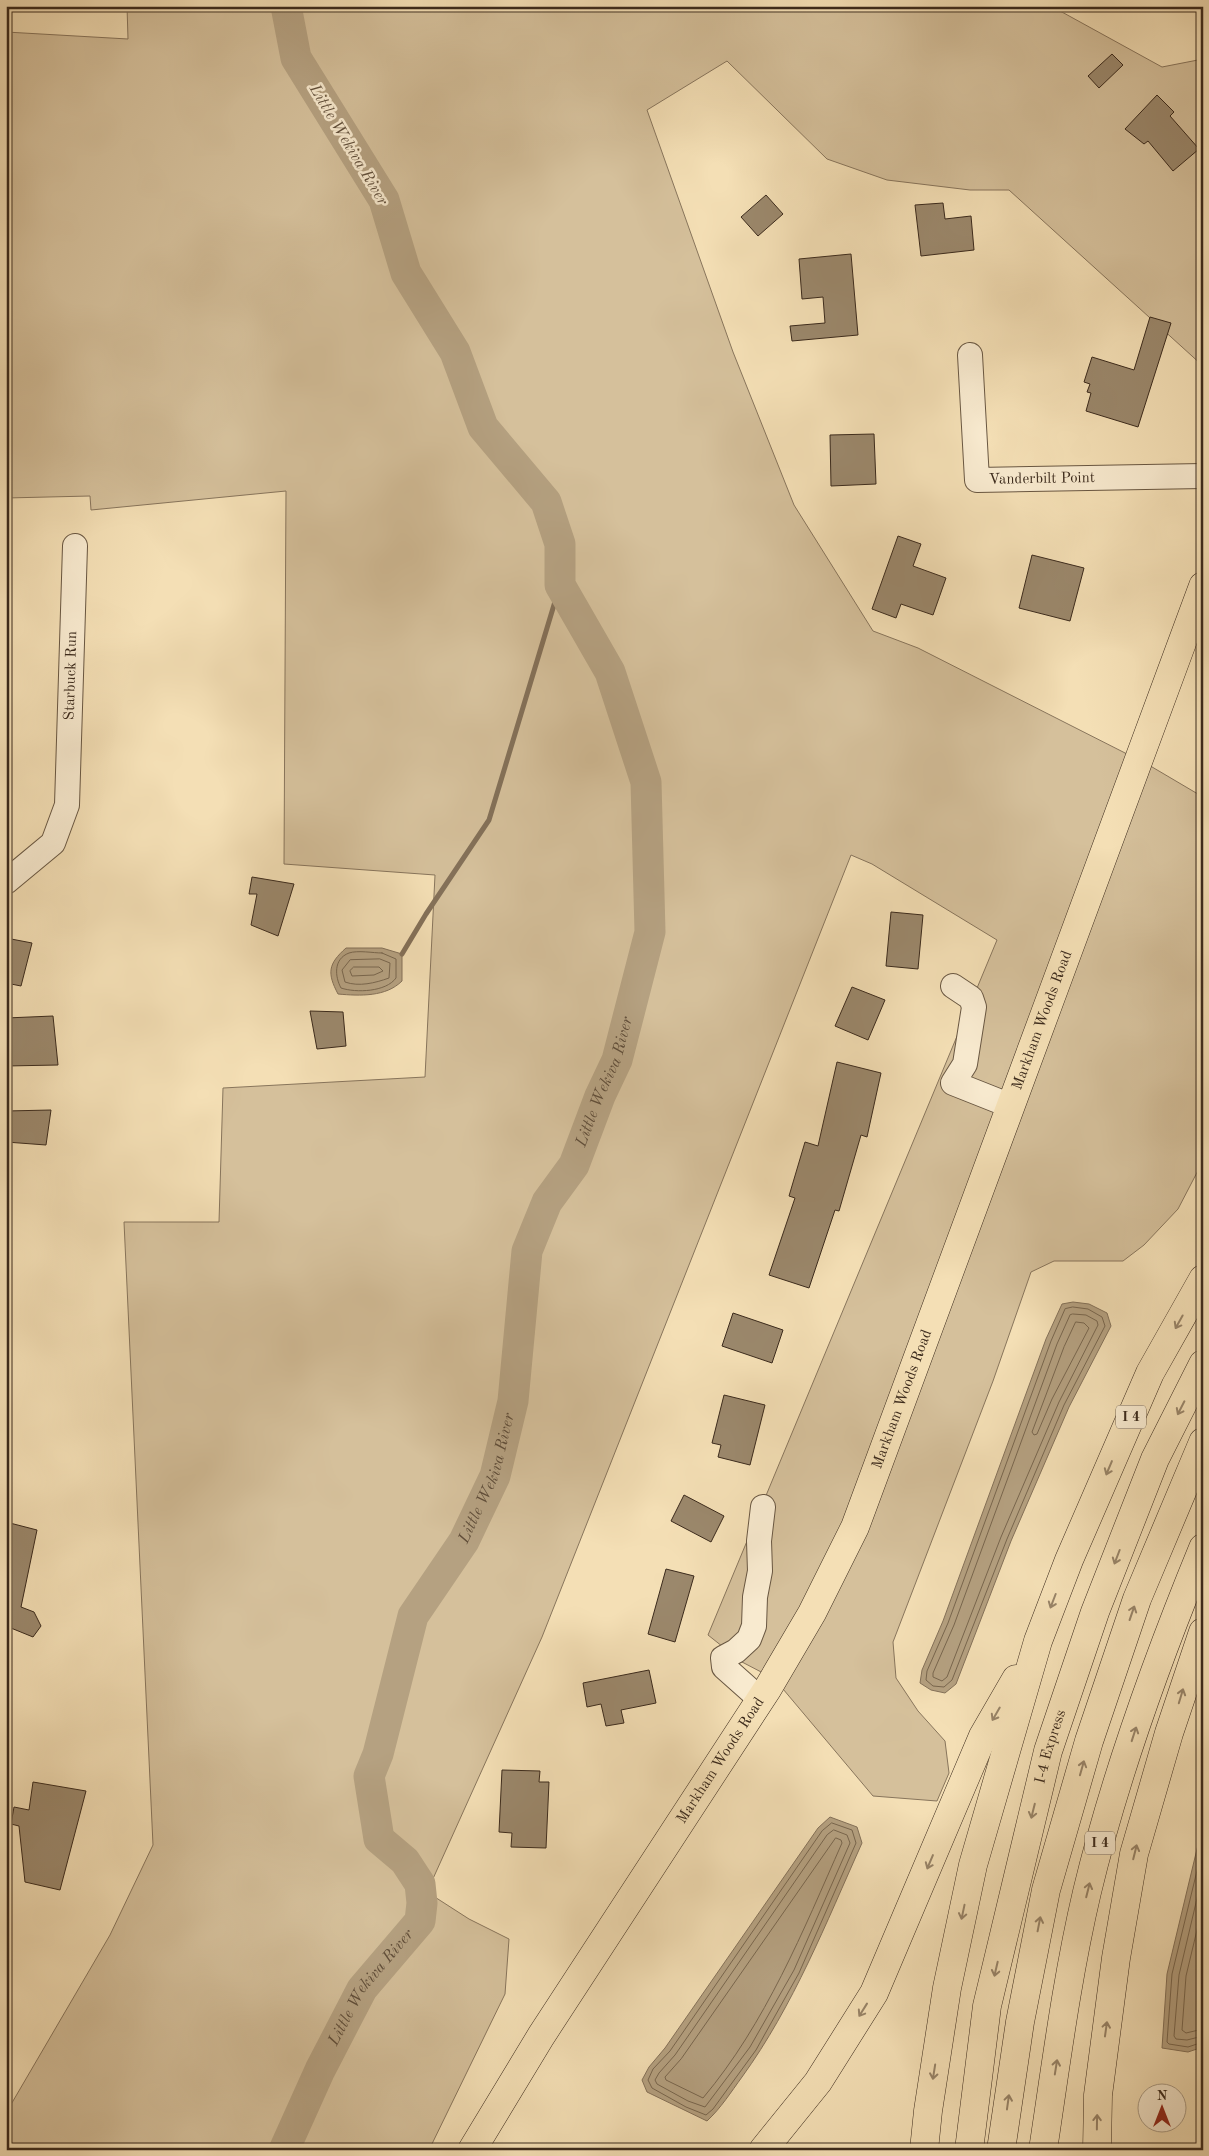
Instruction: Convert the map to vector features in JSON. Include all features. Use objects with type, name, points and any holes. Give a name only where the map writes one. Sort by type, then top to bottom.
[{"type":"main road","name":"Markham Woods Road","points":[[472,2150],[541,2036],[760,1699],[812,1613],[855,1527],[1203,586]]},
{"type":"main road","name":"I 4","points":[[924,2150],[947,1988],[973,1864],[1038,1641],[1069,1560],[1150,1373],[1203,1279]]},
{"type":"main road","name":"I-4 Express","points":[[969,2150],[987,2006],[1048,1751],[1095,1612],[1155,1459],[1203,1364]]},
{"type":"main road","points":[[1001,2150],[1020,2022],[1046,1890],[1089,1741],[1137,1599],[1203,1442]]},
{"type":"main road","name":"I 4","points":[[1043,2150],[1066,1998],[1087,1893],[1109,1811],[1165,1642],[1203,1548]]},
{"type":"main road","points":[[1097,2150],[1098,2095],[1116,1958],[1134,1854],[1169,1733],[1203,1632]]},
{"type":"main road","points":[[763,2150],[818,2082],[874,1993],[983,1736],[1038,1641]]},
{"type":"street","name":"Vanderbilt Point","points":[[970,355],[976,480],[1203,476]]},
{"type":"street","name":"Starbuck Run","points":[[6,882],[53,843],[66,805],[75,546]]},
{"type":"street","points":[[953,986],[972,998],[974,1007],[965,1064],[953,1083],[1011,1106]]},
{"type":"street","points":[[760,1699],[724,1667],[724,1658],[736,1651],[748,1639],[754,1626],[755,1597],[760,1571],[759,1541],[763,1506]]},
{"type":"shaded area","points":[[127,6],[1051,6],[1162,67],[1203,59],[1203,366],[1009,190],[970,190],[887,180],[827,159],[727,61],[647,110],[733,352],[794,505],[873,631],[918,648],[1131,756],[847,1522],[765,1674],[742,1662],[708,1635],[997,940],[872,864],[851,855],[542,1637],[427,1892],[469,1919],[509,1939],[505,1994],[429,2150],[6,2150],[6,2113],[110,1935],[153,1845],[124,1222],[219,1222],[223,1088],[425,1077],[435,875],[284,864],[286,491],[91,510],[90,496],[6,498],[6,32],[128,39]]},
{"type":"shaded area","points":[[1147,764],[1203,797],[1203,1161],[1178,1209],[1144,1245],[1123,1261],[1054,1261],[1031,1272],[993,1381],[893,1642],[896,1678],[918,1711],[945,1741],[949,1773],[937,1801],[873,1796],[783,1689]]},
{"type":"water","points":[[346,948],[382,948],[402,954],[402,981],[381,993],[364,995],[338,994],[332,980],[331,969],[336,959]]},
{"type":"water","points":[[1073,1302],[1089,1304],[1107,1313],[1111,1326],[1069,1407],[1011,1541],[956,1684],[945,1693],[931,1690],[920,1683],[922,1670],[943,1621],[1046,1339],[1062,1304]]},
{"type":"water","points":[[830,1817],[857,1827],[862,1843],[808,1963],[761,2050],[726,2100],[707,2121],[647,2092],[642,2080],[649,2067],[665,2048],[818,1828]]},
{"type":"water","points":[[1203,1824],[1203,2047],[1188,2052],[1162,2048],[1167,1974]]},
{"type":"building","points":[[1112,54],[1123,65],[1099,88],[1088,76]]},
{"type":"building","points":[[1157,95],[1174,112],[1170,116],[1199,149],[1173,171],[1148,141],[1144,144],[1125,129]]},
{"type":"building","points":[[766,195],[783,214],[758,236],[741,217]]},
{"type":"building","points":[[943,203],[945,219],[971,216],[974,250],[921,256],[915,205]]},
{"type":"building","points":[[851,254],[858,335],[792,341],[790,326],[825,323],[823,297],[802,299],[799,259]]},
{"type":"building","points":[[1150,317],[1171,323],[1138,427],[1086,411],[1091,393],[1087,392],[1090,384],[1084,382],[1092,357],[1134,370]]},
{"type":"building","points":[[874,434],[876,484],[831,486],[830,435]]},
{"type":"building","points":[[898,536],[921,544],[913,566],[946,578],[933,615],[901,604],[896,618],[872,609]]},
{"type":"building","points":[[1032,555],[1084,568],[1070,621],[1019,608]]},
{"type":"building","points":[[252,877],[294,884],[278,936],[251,925],[257,894],[249,894]]},
{"type":"building","points":[[891,912],[923,915],[918,969],[886,966]]},
{"type":"building","points":[[6,938],[32,943],[21,986],[6,983]]},
{"type":"building","points":[[852,987],[885,1000],[868,1040],[835,1026]]},
{"type":"building","points":[[310,1011],[343,1012],[346,1046],[317,1049]]},
{"type":"building","points":[[53,1016],[58,1065],[6,1066],[6,1018]]},
{"type":"building","points":[[837,1062],[881,1073],[867,1137],[861,1135],[839,1211],[835,1210],[809,1288],[769,1275],[795,1198],[789,1196],[805,1142],[818,1146]]},
{"type":"building","points":[[51,1110],[46,1145],[6,1142],[6,1111]]},
{"type":"building","points":[[733,1313],[783,1330],[772,1363],[722,1346]]},
{"type":"building","points":[[724,1395],[765,1405],[750,1465],[718,1457],[721,1445],[712,1443]]},
{"type":"building","points":[[684,1495],[724,1516],[711,1542],[671,1521]]},
{"type":"building","points":[[6,1522],[37,1530],[21,1607],[34,1612],[41,1626],[33,1637],[6,1626]]},
{"type":"building","points":[[666,1569],[694,1576],[675,1642],[648,1634]]},
{"type":"building","points":[[649,1670],[656,1703],[621,1710],[624,1723],[606,1726],[601,1704],[587,1707],[583,1683]]},
{"type":"building","points":[[502,1770],[540,1771],[539,1782],[549,1782],[546,1848],[511,1847],[512,1833],[499,1832]]},
{"type":"building","points":[[33,1782],[86,1791],[60,1890],[25,1882],[19,1826],[11,1824],[14,1807],[29,1810]]},
{"type":"waterway","name":"Little Wekiva River","points":[[284,2150],[320,2070],[362,1989],[420,1921],[422,1903],[420,1884],[405,1861],[379,1839],[369,1776],[378,1754],[413,1616],[464,1541],[495,1476],[513,1401],[527,1251],[547,1202],[574,1165],[600,1096],[617,1060],[650,932],[646,782],[610,672],[560,585],[560,544],[546,502],[483,427],[455,352],[406,273],[384,200],[296,58],[286,6]]},
{"type":"waterway","points":[[402,954],[426,914],[489,820],[560,585]]}]
